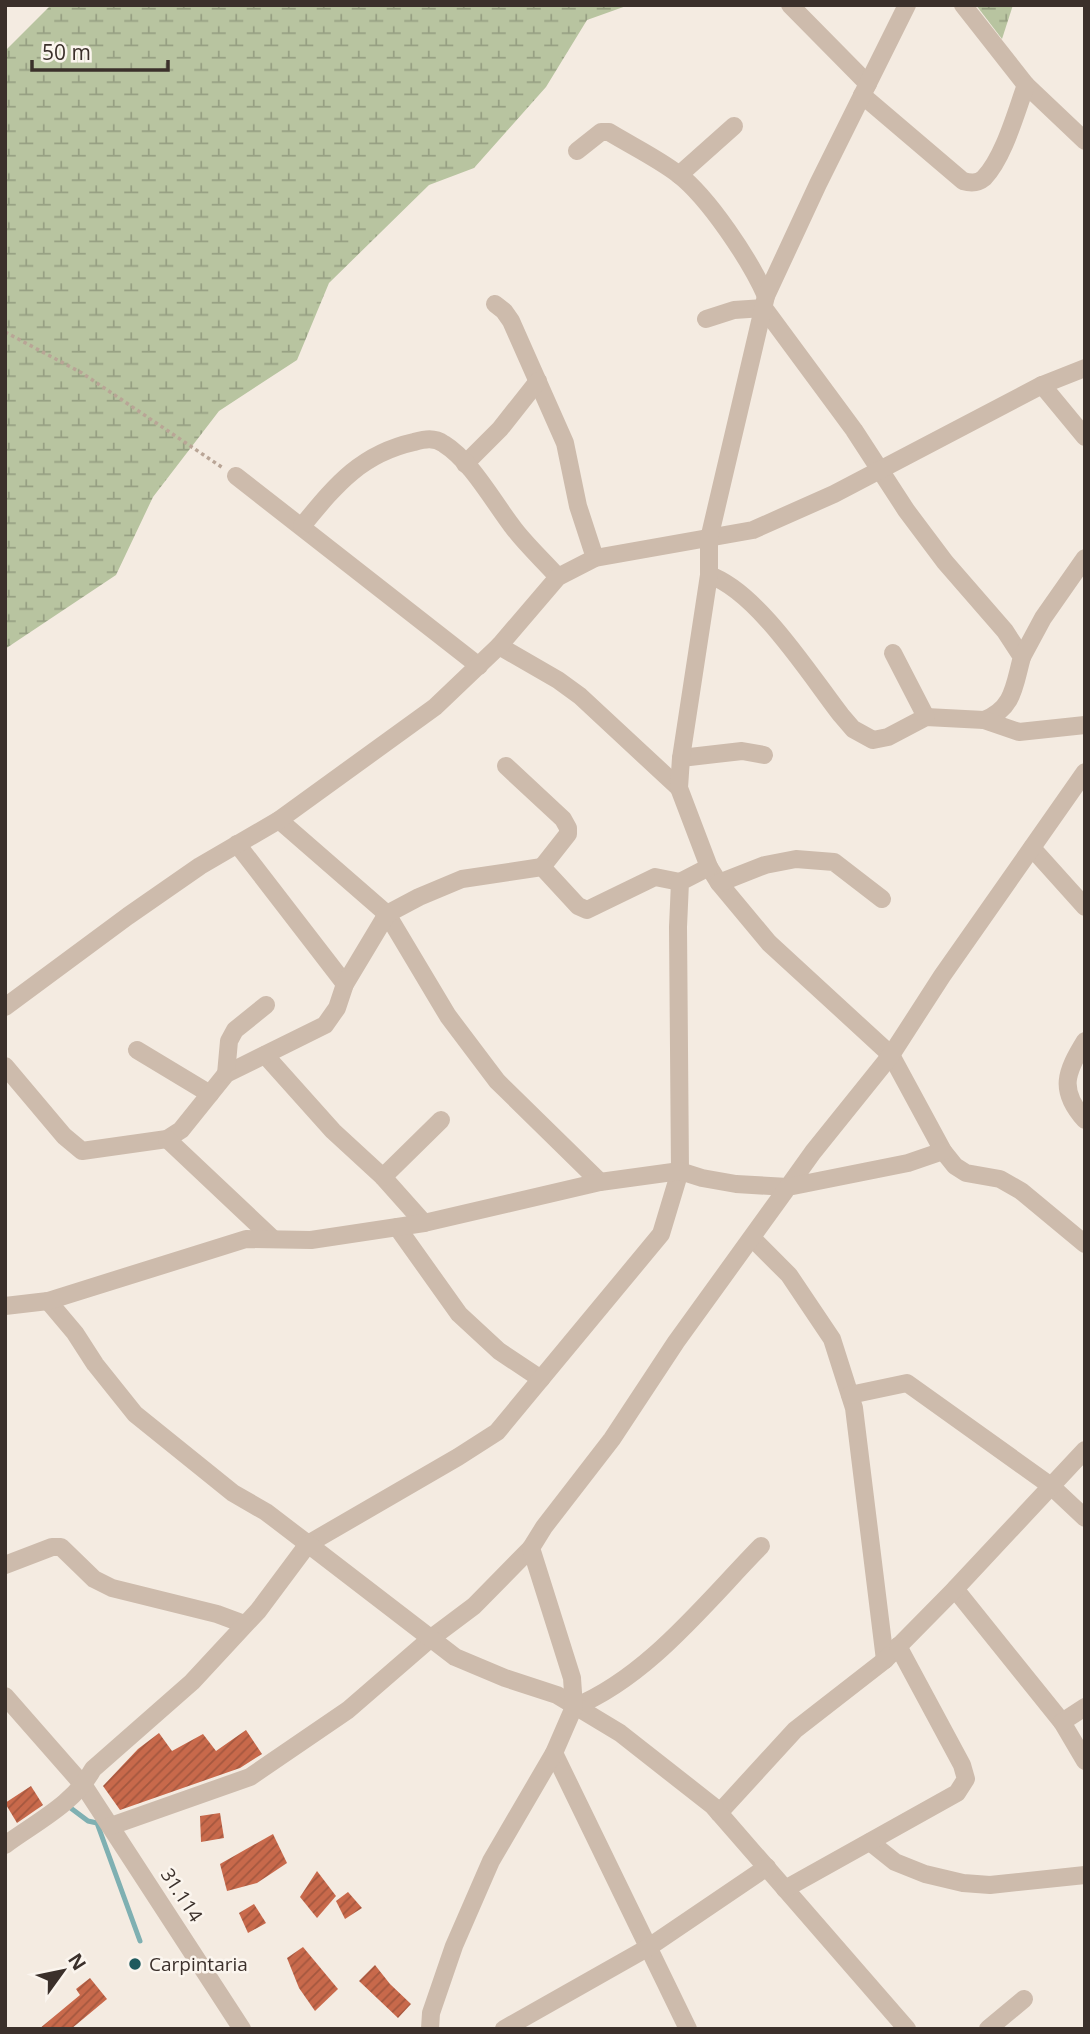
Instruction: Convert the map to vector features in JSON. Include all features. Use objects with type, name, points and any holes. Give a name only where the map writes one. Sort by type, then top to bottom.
[{"type":"street","points":[[790,5],[865,89],[962,181],[971,184],[983,179],[999,155],[1026,85]]},
{"type":"street","points":[[906,5],[765,302],[709,538],[709,576],[681,758],[679,788],[709,867],[719,883],[769,943],[891,1055],[943,1151],[955,1166],[966,1173],[1000,1179],[1020,1191],[1085,1244]]},
{"type":"street","points":[[963,5],[1026,85],[1085,141]]},
{"type":"street","points":[[679,175],[734,126]]},
{"type":"street","points":[[577,151],[601,132],[609,132],[679,175],[716,214],[757,275],[765,302],[854,429],[906,510],[945,562],[1006,631],[1021,657]]},
{"type":"street","points":[[706,319],[765,302]]},
{"type":"street","points":[[495,304],[511,321],[565,443],[578,506],[595,558]]},
{"type":"street","points":[[5,1007],[128,916],[200,866],[279,820],[435,707],[499,646],[558,577],[595,558],[753,530],[834,494],[1042,385],[1085,368]]},
{"type":"street","points":[[465,464],[500,429],[538,381]]},
{"type":"street","points":[[1042,385],[1085,437]]},
{"type":"street","points":[[302,526],[347,475],[364,461],[380,452],[430,438],[444,444],[465,464],[514,530],[558,577]]},
{"type":"street","points":[[236,476],[479,666]]},
{"type":"street","points":[[984,720],[998,715],[1010,700],[1021,657],[1043,618],[1085,558]]},
{"type":"street","points":[[709,576],[733,587],[771,625],[853,729],[873,740],[888,737],[926,717],[984,720],[1018,732],[1085,725]]},
{"type":"street","points":[[499,646],[580,696],[679,788]]},
{"type":"street","points":[[893,653],[926,717]]},
{"type":"street","points":[[681,758],[742,751],[764,755]]},
{"type":"street","points":[[5,1066],[64,1136],[82,1151],[167,1139],[181,1130],[226,1074],[325,1025],[337,1008],[345,984],[374,932],[387,914],[462,879],[542,867],[568,834],[568,828],[563,819],[506,766]]},
{"type":"street","points":[[111,1826],[250,1777],[348,1710],[430,1639],[474,1606],[531,1549],[544,1527],[612,1439],[676,1342],[813,1152],[891,1055],[942,976],[1085,772]]},
{"type":"street","points":[[279,820],[387,914],[448,1016],[496,1081],[600,1182]]},
{"type":"street","points":[[237,844],[345,984]]},
{"type":"street","points":[[1032,848],[1085,907]]},
{"type":"street","points":[[719,883],[765,865],[796,859],[834,862],[882,899]]},
{"type":"street","points":[[542,867],[578,906],[587,910],[655,877],[680,882],[709,867]]},
{"type":"street","points":[[5,1845],[61,1807],[84,1786],[93,1769],[192,1682],[258,1611],[308,1545],[497,1432],[661,1234],[680,1171],[680,882]]},
{"type":"street","points":[[226,1074],[229,1041],[235,1030],[266,1005]]},
{"type":"street","points":[[1085,1041],[1066,1079],[1070,1101],[1085,1120]]},
{"type":"street","points":[[137,1050],[210,1094]]},
{"type":"street","points":[[265,1055],[333,1131],[383,1177],[424,1223]]},
{"type":"street","points":[[383,1177],[440,1120]]},
{"type":"street","points":[[167,1139],[272,1238]]},
{"type":"street","points":[[5,1306],[48,1301],[246,1239],[311,1240],[424,1223],[600,1182],[680,1171],[736,1184],[788,1187],[908,1163],[943,1151]]},
{"type":"street","points":[[397,1227],[459,1314],[499,1351],[541,1379]]},
{"type":"street","points":[[752,1238],[789,1275],[832,1339],[850,1395],[854,1408],[885,1660]]},
{"type":"street","points":[[48,1301],[135,1414],[233,1493],[266,1512],[455,1657],[505,1678],[557,1695],[620,1733],[719,1813],[907,2029]]},
{"type":"street","points":[[850,1395],[908,1383],[1051,1486],[1085,1518]]},
{"type":"street","points":[[719,1813],[795,1730],[885,1660],[1085,1451]]},
{"type":"street","points":[[574,1707],[606,1692],[662,1647],[761,1546]]},
{"type":"street","points":[[5,1565],[52,1547],[61,1547],[94,1578],[112,1588],[217,1614],[244,1624]]},
{"type":"street","points":[[430,2029],[430,2013],[454,1946],[491,1861],[554,1754],[574,1707],[572,1678],[531,1549]]},
{"type":"street","points":[[955,1589],[1062,1722],[1085,1761]]},
{"type":"street","points":[[785,1889],[957,1793],[966,1779],[962,1765],[898,1646]]},
{"type":"street","name":"31.114","points":[[5,1696],[84,1786],[242,2029]]},
{"type":"street","points":[[1062,1722],[1085,1707]]},
{"type":"street","points":[[554,1754],[688,2029]]},
{"type":"street","points":[[870,1842],[895,1861],[925,1874],[963,1883],[990,1885],[1085,1875]]},
{"type":"street","points":[[504,2029],[649,1947],[767,1867]]},
{"type":"street","points":[[988,2029],[1024,1999]]},
{"type":"path","points":[[5,332],[82,373],[236,476]]},
{"type":"green space","points":[[51,5],[629,5],[587,20],[546,87],[474,168],[429,185],[329,283],[297,360],[219,411],[153,497],[116,575],[5,649],[5,51]]},
{"type":"green space","points":[[976,5],[1013,5],[1002,39]]},
{"type":"building","points":[[246,1730],[262,1754],[240,1768],[120,1810],[103,1786],[138,1749],[159,1733],[172,1751],[203,1734],[216,1751]]},
{"type":"building","points":[[31,1786],[43,1805],[17,1823],[5,1803]]},
{"type":"building","points":[[220,1813],[224,1838],[201,1842],[200,1816]]},
{"type":"building","points":[[273,1834],[287,1863],[257,1883],[227,1891],[220,1864]]},
{"type":"building","points":[[317,1871],[336,1896],[317,1918],[300,1897]]},
{"type":"building","points":[[348,1892],[362,1908],[345,1919],[336,1901]]},
{"type":"building","points":[[254,1904],[266,1923],[248,1933],[239,1913]]},
{"type":"building","points":[[303,1947],[338,1989],[315,2011],[299,1988],[287,1958]]},
{"type":"building","points":[[375,1965],[411,2004],[398,2018],[359,1981]]},
{"type":"building","points":[[90,1978],[107,1999],[71,2029],[39,2029],[80,1995],[76,1989]]},
{"type":"waterway","points":[[68,1806],[88,1821],[97,1823],[140,1941]]},
{"type":"place","name":"Carpintaria","points":[[135,1964]]}]
